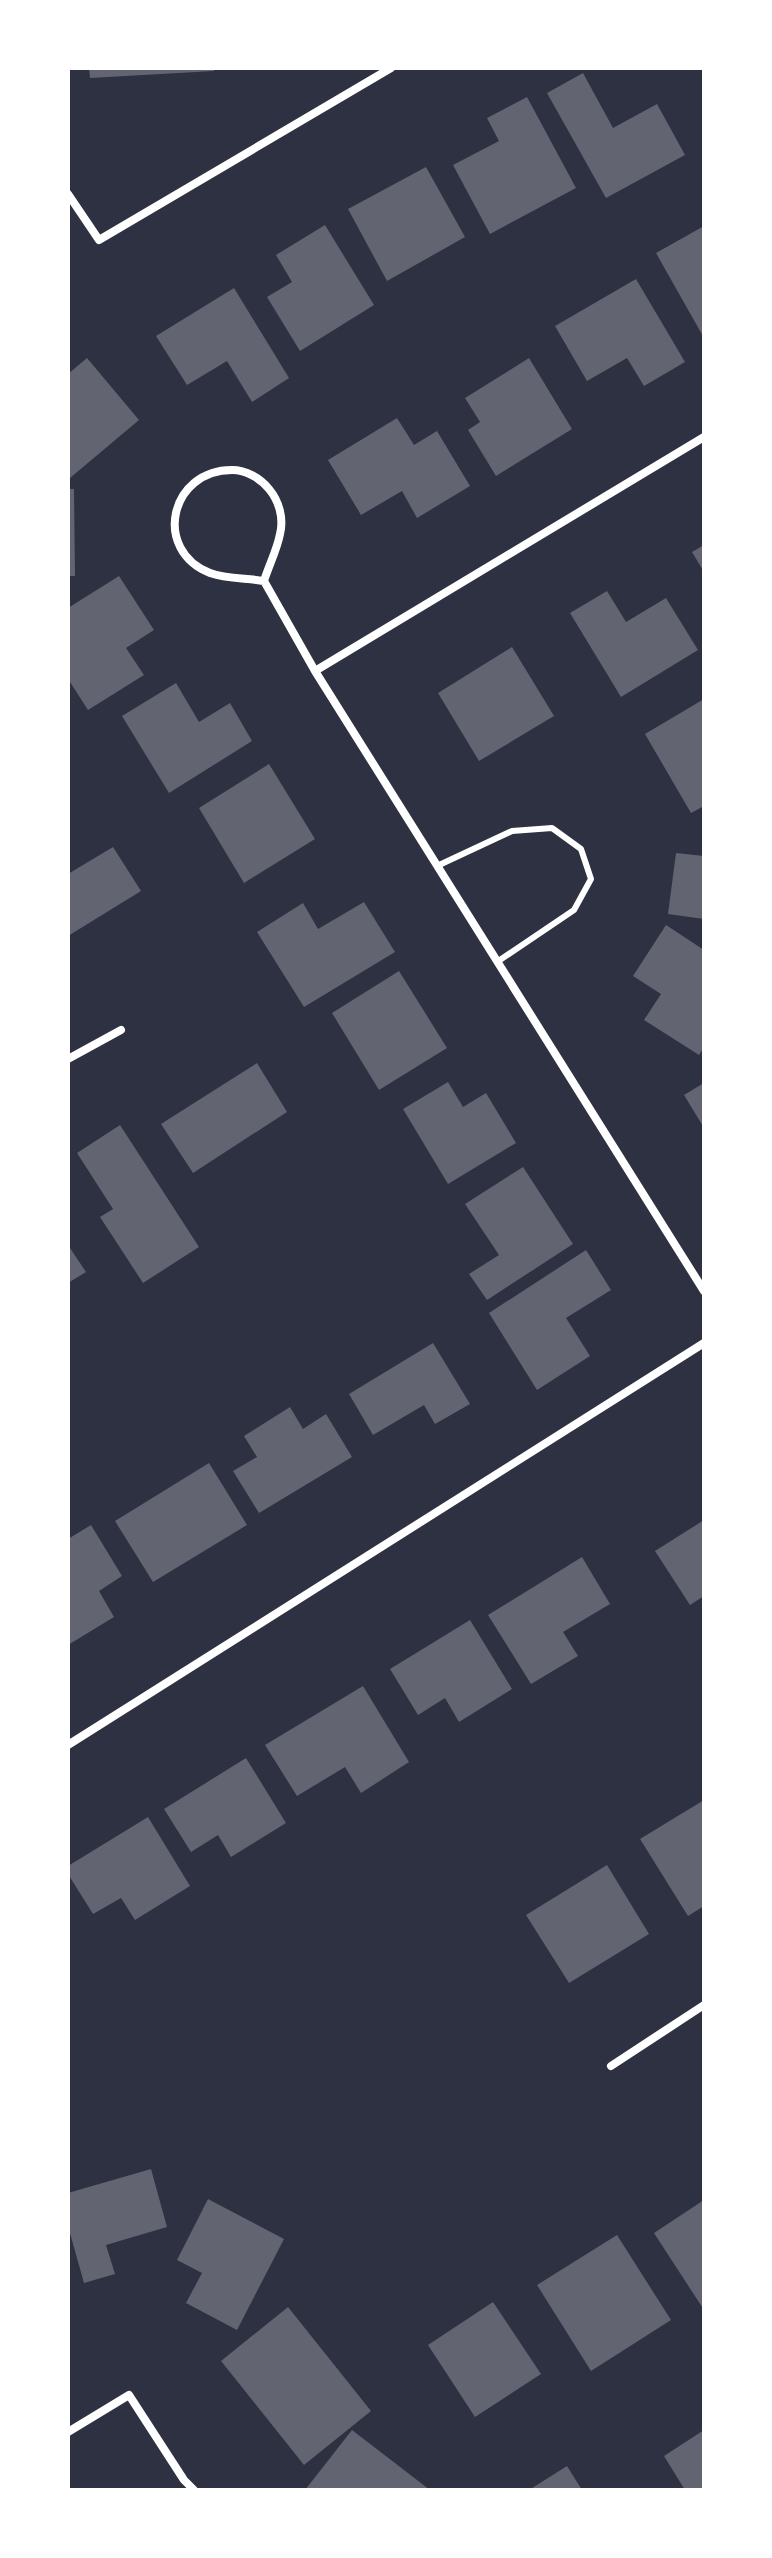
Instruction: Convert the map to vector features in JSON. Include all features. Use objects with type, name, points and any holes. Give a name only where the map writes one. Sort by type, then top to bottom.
[{"type":"street","points":[[68,194],[99,240],[391,68]]},
{"type":"street","points":[[315,671],[704,437]]},
{"type":"street","points":[[264,581],[212,574],[188,558],[178,542],[175,520],[179,502],[199,478],[220,470],[247,472],[263,482],[275,497],[281,514],[281,533],[264,581],[315,671],[704,1291]]},
{"type":"street","points":[[68,1059],[121,1030]]},
{"type":"street","points":[[68,1745],[704,1343]]},
{"type":"street","points":[[611,2066],[704,2005]]},
{"type":"street","points":[[68,2432],[129,2395],[184,2480],[194,2490]]},
{"type":"lane","points":[[437,866],[512,831],[552,828],[581,849],[591,879],[574,910],[497,962]]},
{"type":"building","points":[[89,68],[214,68],[214,71],[90,78]]},
{"type":"building","points":[[583,73],[613,128],[657,104],[685,155],[606,198],[547,93]]},
{"type":"building","points":[[527,97],[576,188],[490,234],[453,165],[499,141],[487,118]]},
{"type":"building","points":[[426,167],[465,237],[387,281],[348,209]]},
{"type":"building","points":[[325,225],[374,305],[300,351],[267,297],[292,282],[276,255]]},
{"type":"building","points":[[704,226],[704,338],[656,253]]},
{"type":"building","points":[[636,279],[685,362],[644,386],[627,358],[587,381],[555,326]]},
{"type":"building","points":[[234,288],[289,378],[252,402],[227,361],[187,385],[156,336]]},
{"type":"building","points":[[87,358],[139,420],[70,478],[68,374]]},
{"type":"building","points":[[529,358],[572,429],[496,476],[468,430],[480,422],[465,398]]},
{"type":"building","points":[[397,418],[414,445],[437,431],[470,486],[417,518],[402,491],[361,515],[328,460]]},
{"type":"building","points":[[68,489],[74,489],[75,576],[68,576]]},
{"type":"building","points":[[704,545],[704,572],[692,552]]},
{"type":"building","points":[[119,576],[154,630],[126,648],[144,675],[88,710],[68,679],[68,608]]},
{"type":"building","points":[[607,591],[626,622],[666,598],[698,650],[621,697],[570,613]]},
{"type":"building","points":[[512,647],[554,716],[479,761],[438,693]]},
{"type":"building","points":[[176,683],[199,722],[230,703],[252,741],[169,793],[122,716]]},
{"type":"building","points":[[704,699],[704,806],[691,813],[645,734]]},
{"type":"building","points":[[269,764],[315,839],[244,883],[199,808]]},
{"type":"building","points":[[113,847],[141,891],[68,936],[68,874]]},
{"type":"building","points":[[676,853],[704,856],[704,919],[668,914]]},
{"type":"building","points":[[364,902],[395,952],[304,1007],[257,932],[303,903],[318,929]]},
{"type":"building","points":[[666,925],[704,950],[704,1047],[699,1055],[644,1020],[661,994],[633,976]]},
{"type":"building","points":[[399,971],[447,1048],[379,1090],[332,1013]]},
{"type":"building","points":[[257,1063],[287,1112],[193,1173],[161,1124]]},
{"type":"building","points":[[448,1082],[463,1107],[486,1093],[516,1143],[448,1184],[403,1109]]},
{"type":"building","points":[[704,1083],[704,1128],[684,1095]]},
{"type":"building","points":[[120,1125],[199,1247],[143,1283],[100,1217],[113,1209],[77,1153]]},
{"type":"building","points":[[523,1167],[573,1244],[487,1300],[469,1274],[499,1255],[465,1204]]},
{"type":"building","points":[[68,1245],[86,1272],[68,1283]]},
{"type":"building","points":[[586,1250],[611,1290],[566,1318],[590,1356],[537,1390],[489,1313]]},
{"type":"building","points":[[433,1343],[470,1404],[435,1424],[424,1405],[373,1435],[349,1394]]},
{"type":"building","points":[[290,1407],[303,1429],[326,1414],[352,1457],[259,1513],[233,1471],[257,1457],[244,1436]]},
{"type":"building","points":[[209,1463],[247,1525],[153,1582],[115,1521]]},
{"type":"building","points":[[704,1520],[704,1596],[690,1605],[655,1551]]},
{"type":"building","points":[[91,1525],[122,1576],[99,1591],[114,1617],[68,1645],[68,1539]]},
{"type":"building","points":[[582,1557],[610,1604],[563,1632],[578,1656],[531,1684],[488,1615]]},
{"type":"building","points":[[470,1620],[512,1689],[459,1722],[445,1698],[418,1715],[390,1669]]},
{"type":"building","points":[[363,1686],[409,1762],[361,1793],[345,1767],[297,1796],[265,1745]]},
{"type":"building","points":[[246,1758],[286,1823],[231,1857],[218,1835],[191,1852],[164,1809]]},
{"type":"building","points":[[704,1800],[704,1906],[688,1916],[640,1839]]},
{"type":"building","points":[[148,1817],[190,1886],[135,1920],[121,1898],[93,1914],[68,1874],[68,1866]]},
{"type":"building","points":[[607,1865],[649,1934],[569,1983],[526,1915]]},
{"type":"building","points":[[151,2169],[167,2227],[106,2245],[115,2274],[84,2283],[68,2226],[68,2193]]},
{"type":"building","points":[[208,2199],[284,2239],[237,2330],[186,2303],[202,2273],[177,2260]]},
{"type":"building","points":[[704,2200],[704,2310],[654,2233]]},
{"type":"building","points":[[617,2235],[671,2320],[591,2371],[537,2285]]},
{"type":"building","points":[[493,2302],[541,2374],[475,2417],[428,2345]]},
{"type":"building","points":[[288,2307],[371,2411],[304,2465],[221,2361]]},
{"type":"building","points":[[352,2430],[430,2490],[305,2490]]},
{"type":"building","points":[[704,2430],[704,2490],[685,2490],[664,2456]]},
{"type":"building","points":[[567,2466],[582,2490],[529,2490]]}]
